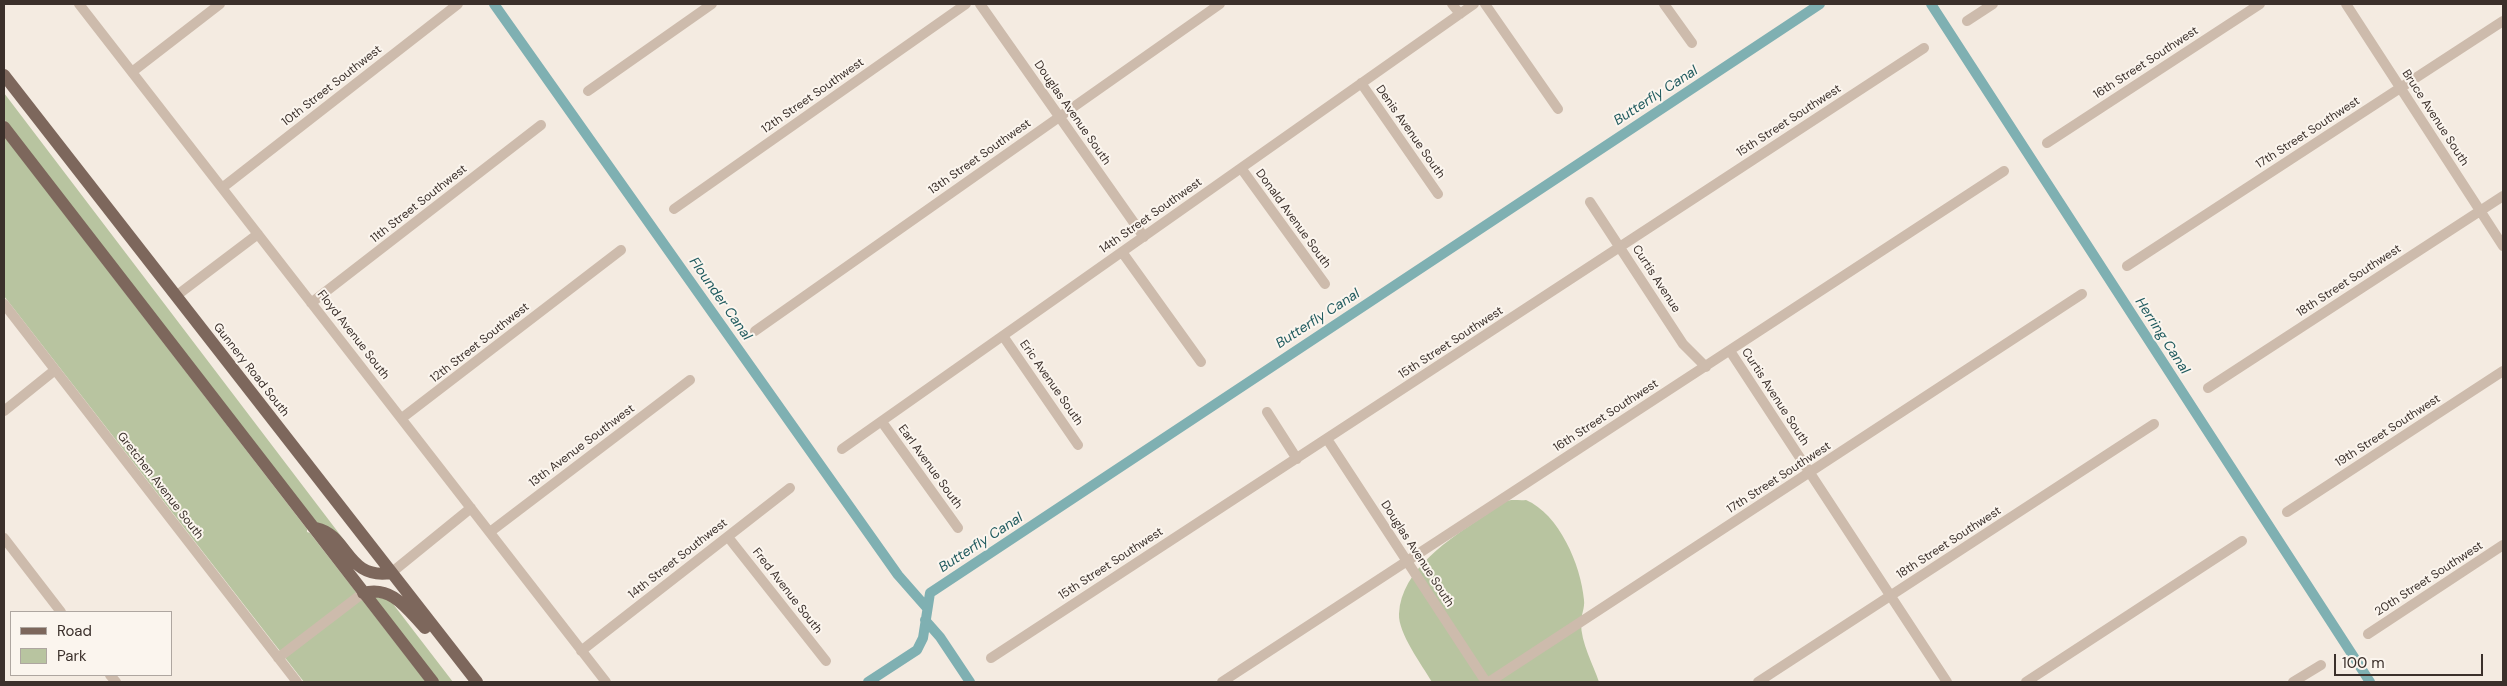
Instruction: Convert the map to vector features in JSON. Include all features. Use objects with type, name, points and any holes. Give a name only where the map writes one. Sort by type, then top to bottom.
[{"type":"main road","name":"Gunnery Road South","points":[[4,75],[477,682]]},
{"type":"main road","points":[[4,127],[433,682]]},
{"type":"main road","points":[[313,528],[320,529],[333,537],[352,561],[367,572],[380,575],[391,573]]},
{"type":"main road","points":[[363,593],[374,590],[384,591],[395,596],[426,628],[437,631]]},
{"type":"street","name":"Floyd Avenue South","points":[[79,4],[606,682]]},
{"type":"street","points":[[132,72],[220,4]]},
{"type":"street","name":"10th Street Southwest","points":[[222,188],[458,4]]},
{"type":"street","points":[[588,91],[712,4]]},
{"type":"street","name":"12th Street Southwest","points":[[674,209],[966,4]]},
{"type":"street","name":"Douglas Avenue South","points":[[980,4],[1144,237]]},
{"type":"street","name":"13th Street Southwest","points":[[755,331],[1220,4]]},
{"type":"street","points":[[1452,4],[1460,14]]},
{"type":"street","name":"14th Street Southwest","points":[[842,449],[1474,4]]},
{"type":"street","points":[[1485,4],[1558,109]]},
{"type":"street","points":[[1664,4],[1692,43]]},
{"type":"street","points":[[1967,21],[1993,4]]},
{"type":"street","name":"16th Street Southwest","points":[[2047,143],[2260,4]]},
{"type":"street","name":"Bruce Avenue South","points":[[2346,4],[2503,246]]},
{"type":"street","name":"17th Street Southwest","points":[[2127,266],[2503,21]]},
{"type":"street","name":"15th Street Southwest","points":[[990,658],[1924,48]]},
{"type":"street","name":"Denis Avenue South","points":[[1361,83],[1438,194]]},
{"type":"street","name":"11th Street Southwest","points":[[311,303],[541,125]]},
{"type":"street","name":"Donald Avenue South","points":[[1241,168],[1325,284]]},
{"type":"street","name":"16th Street Southwest","points":[[1222,682],[2004,171]]},
{"type":"street","name":"18th Street Southwest","points":[[2208,388],[2503,196]]},
{"type":"street","name":"Curtis Avenue","points":[[1590,202],[1683,344],[1706,366]]},
{"type":"street","points":[[176,296],[258,234]]},
{"type":"street","name":"12th Street Southwest","points":[[402,418],[621,250]]},
{"type":"street","points":[[1122,252],[1200,362]]},
{"type":"street","name":"17th Street Southwest","points":[[1488,682],[2082,294]]},
{"type":"street","name":"Gretchen Avenue South","points":[[4,304],[297,682]]},
{"type":"street","name":"Eric Avenue South","points":[[1002,336],[1078,445]]},
{"type":"street","name":"Curtis Avenue South","points":[[1730,351],[1947,682]]},
{"type":"street","points":[[4,411],[55,370]]},
{"type":"street","name":"19th Street Southwest","points":[[2287,512],[2503,371]]},
{"type":"street","name":"13th Avenue Southwest","points":[[490,532],[690,380]]},
{"type":"street","points":[[1266,412],[1297,459]]},
{"type":"street","name":"Earl Avenue South","points":[[882,422],[958,528]]},
{"type":"street","name":"18th Street Southwest","points":[[1758,682],[2154,424]]},
{"type":"street","name":"Douglas Avenue South","points":[[1327,439],[1406,561],[1488,682]]},
{"type":"street","name":"14th Street Southwest","points":[[581,651],[790,488]]},
{"type":"street","points":[[391,573],[471,508]]},
{"type":"street","name":"Fred Avenue South","points":[[728,537],[826,661]]},
{"type":"street","points":[[4,538],[61,611]]},
{"type":"street","points":[[2026,682],[2242,541]]},
{"type":"street","name":"20th Street Southwest","points":[[2368,634],[2503,545]]},
{"type":"street","points":[[278,658],[363,593]]},
{"type":"street","points":[[2294,682],[2321,665]]},
{"type":"green space","points":[[4,93],[360,561],[315,523],[4,119]]},
{"type":"green space","points":[[4,136],[307,529],[307,532],[310,533],[426,682],[304,682],[4,296]]},
{"type":"green space","points":[[1526,500],[1538,507],[1549,517],[1566,542],[1573,557],[1582,586],[1584,600],[1581,623],[1583,638],[1599,682],[1432,682],[1411,649],[1400,622],[1399,614],[1402,598],[1408,583],[1430,556],[1457,534],[1504,502]]},
{"type":"green space","points":[[372,596],[390,600],[453,682],[439,682]]},
{"type":"waterway","name":"Flounder Canal","points":[[494,4],[898,575],[927,608]]},
{"type":"waterway","name":"Butterfly Canal","points":[[868,682],[917,650],[923,638],[930,593],[1820,4]]},
{"type":"waterway","name":"Herring Canal","points":[[1931,4],[2370,682]]},
{"type":"waterway","name":"Flounder Canal","points":[[925,620],[940,637],[970,682]]}]
